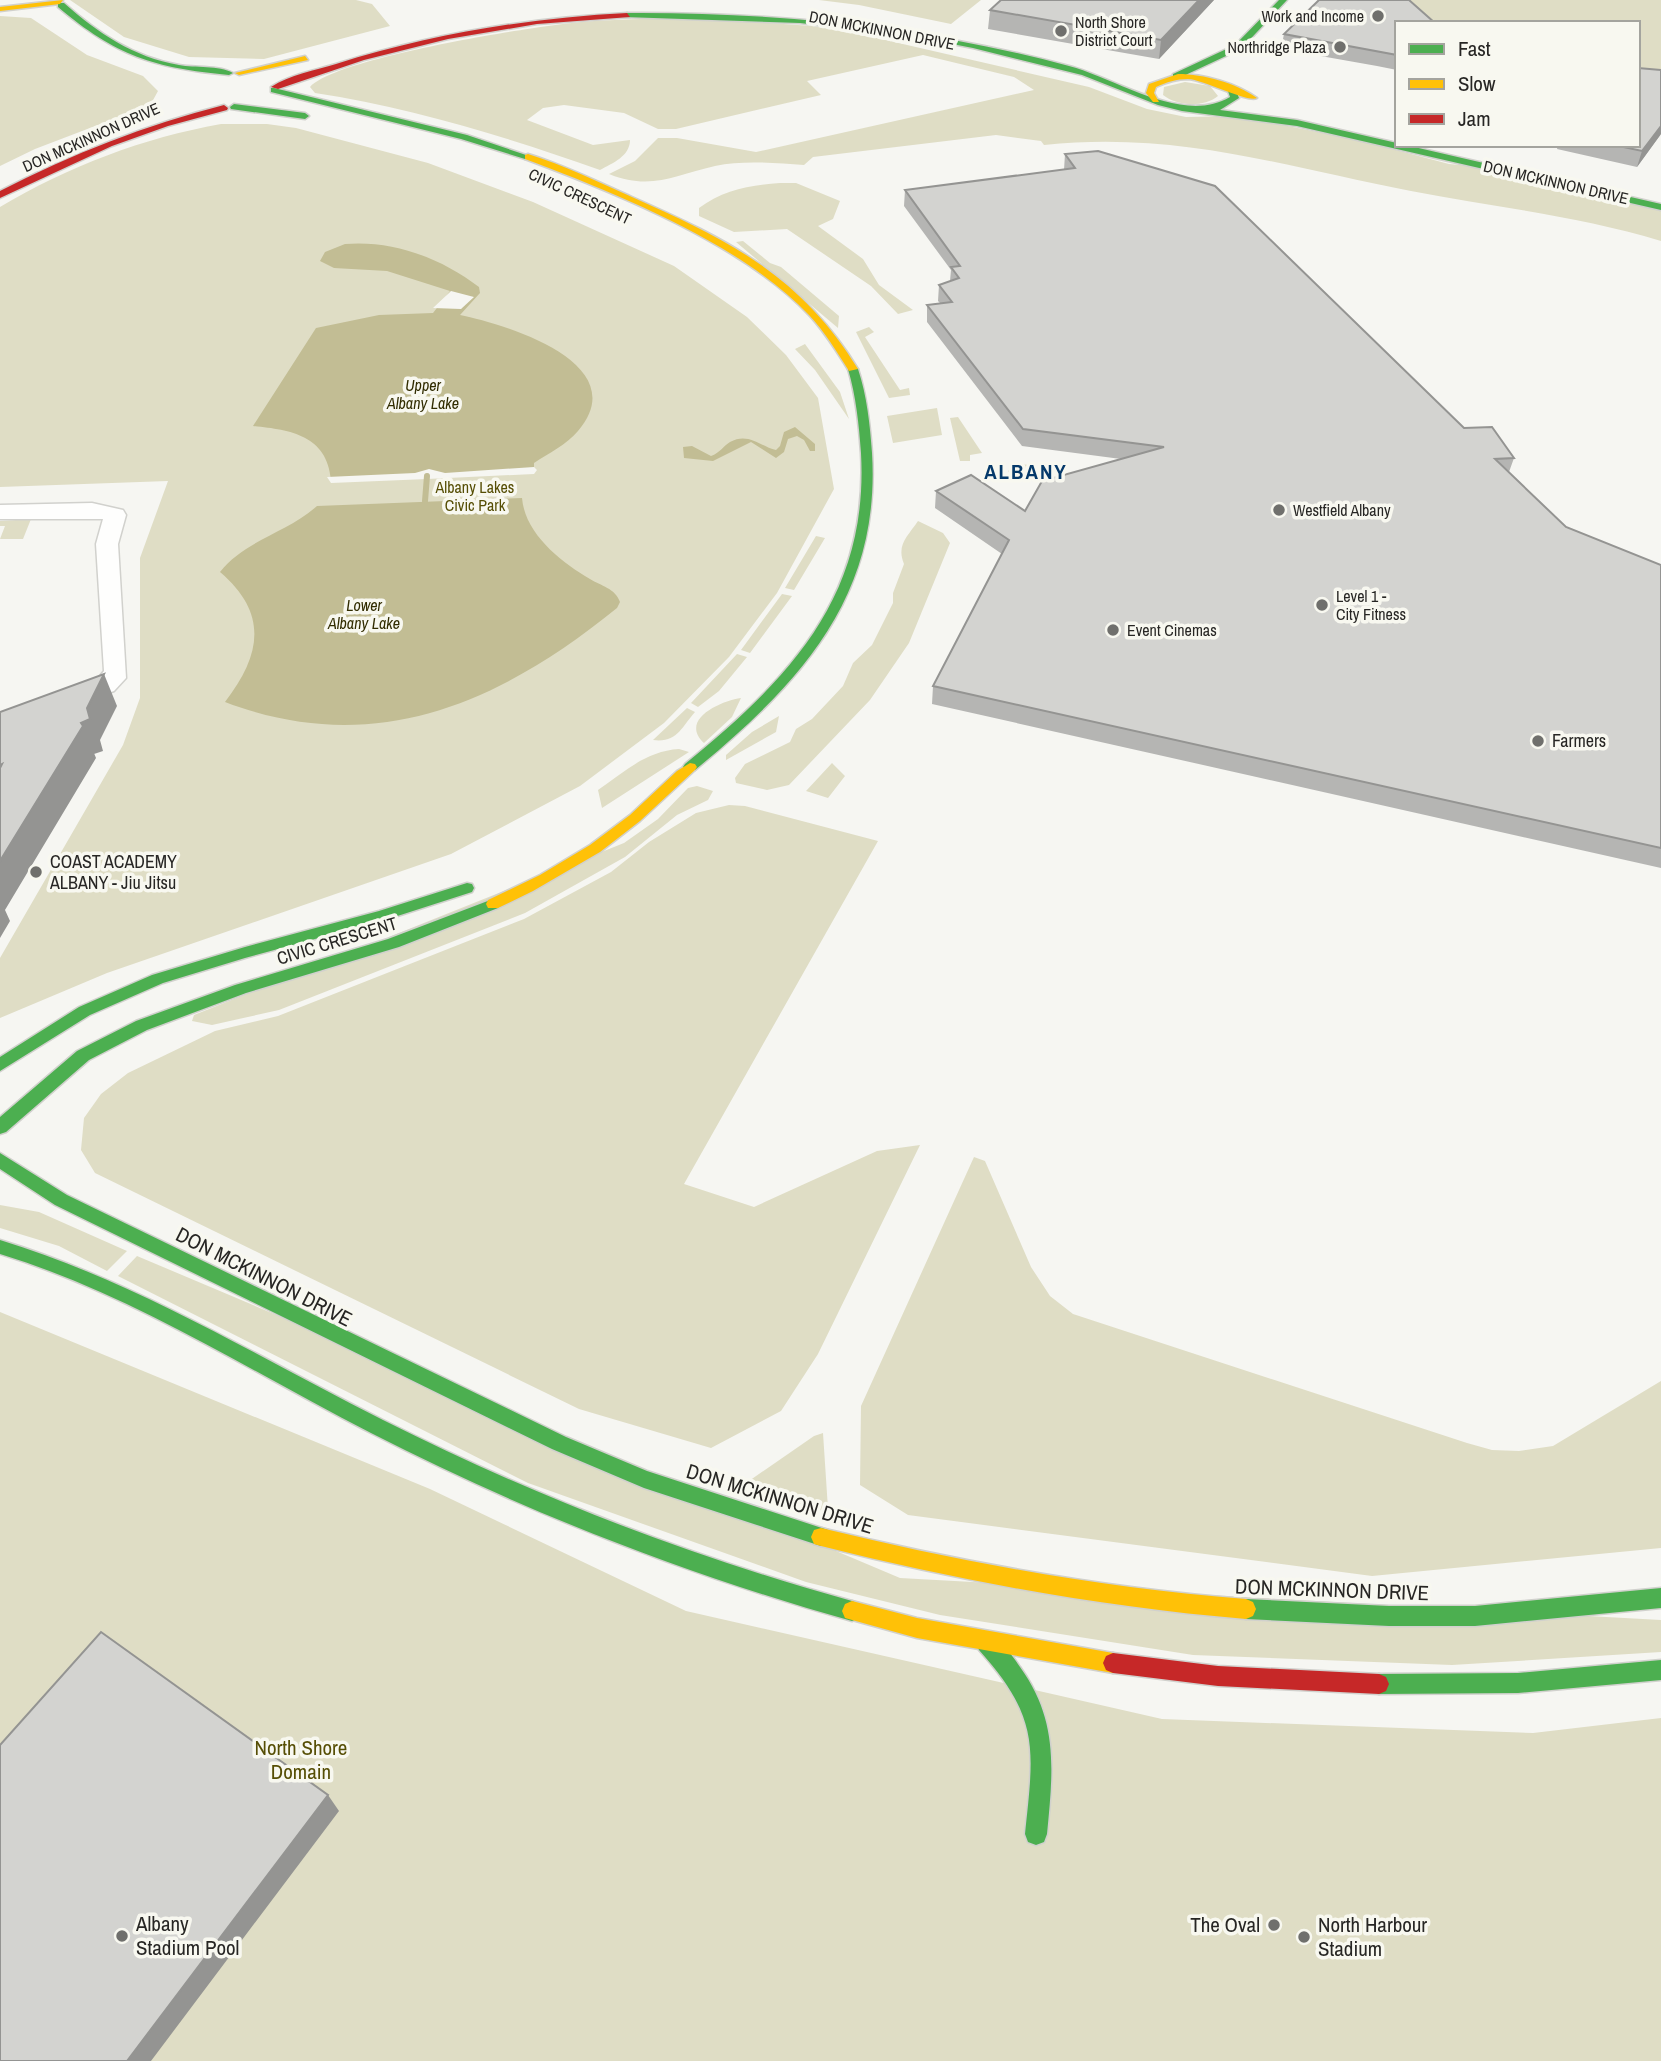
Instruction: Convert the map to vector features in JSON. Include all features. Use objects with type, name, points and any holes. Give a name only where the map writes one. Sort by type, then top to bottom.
[{"type":"main road","points":[[0,1],[11,0]]},
{"type":"main road","points":[[60,2],[97,38],[132,57],[172,67],[234,73],[453,21],[546,7],[642,0]]},
{"type":"main road","name":"DON MCKINNON DRIVE","points":[[720,0],[867,14],[1136,72],[1210,79],[1231,88]]},
{"type":"main road","points":[[1203,110],[1229,103],[1235,94],[1231,88],[1236,60],[1283,0]]},
{"type":"main road","points":[[0,9],[60,2]]},
{"type":"main road","points":[[60,2],[61,19],[89,47],[111,60],[160,79]]},
{"type":"main road","name":"DON MCKINNON DRIVE","points":[[0,195],[101,146],[173,119],[255,102],[274,89],[337,62],[474,28],[580,13],[679,8],[793,14],[863,24],[1106,79],[1176,108],[1297,122],[1395,145]]},
{"type":"main road","points":[[1156,100],[1150,93],[1152,86],[1236,60]]},
{"type":"main road","name":"CIVIC CRESCENT","points":[[0,1127],[90,1050],[149,1019],[175,1009],[345,961],[406,940],[532,886],[618,833],[679,776],[752,716],[787,678],[814,643],[850,581],[859,560],[871,508],[869,446],[858,385],[851,366],[829,334],[792,293],[733,248],[650,208],[515,152],[316,103],[274,89],[268,79],[234,73],[188,93],[207,107],[319,118],[444,147],[529,173],[596,203],[650,208]]},
{"type":"main road","points":[[1231,88],[1282,107],[1395,133]]},
{"type":"main road","name":"DON MCKINNON DRIVE","points":[[0,178],[152,111]]},
{"type":"main road","name":"DON MCKINNON DRIVE","points":[[1404,147],[1661,207]]},
{"type":"main road","name":"DON MCKINNON DRIVE","points":[[1459,147],[1661,194]]},
{"type":"main road","points":[[650,208],[648,216],[663,233],[724,265]]},
{"type":"main road","name":"CIVIC CRESCENT","points":[[829,361],[860,407]]},
{"type":"main road","name":"CIVIC CRESCENT","points":[[622,808],[679,776]]},
{"type":"main road","name":"CIVIC CRESCENT","points":[[0,1065],[73,1017],[158,979],[201,965],[386,918],[482,882]]},
{"type":"main road","name":"DON MCKINNON DRIVE","points":[[0,1160],[61,1200],[481,1408],[645,1479],[799,1531],[979,1572],[1155,1603],[1333,1615],[1473,1616],[1586,1608],[1661,1598]]},
{"type":"main road","points":[[0,1247],[40,1259],[132,1301],[396,1438],[610,1535],[786,1594],[986,1643],[1231,1677],[1356,1683],[1493,1683],[1661,1670]]},
{"type":"main road","points":[[986,1643],[1020,1679],[1038,1721],[1042,1770],[1037,1834]]},
{"type":"street","points":[[0,513],[110,512],[116,517],[107,544],[116,663],[114,678],[94,691],[0,724]]},
{"type":"green space","points":[[70,0],[356,0],[372,4],[390,26],[264,59],[189,57],[124,37]]},
{"type":"green space","points":[[819,0],[981,0],[951,24],[859,5]]},
{"type":"green space","points":[[1396,0],[1661,0],[1661,75],[1640,72],[1640,21],[1422,21]]},
{"type":"green space","points":[[0,16],[31,18],[87,55],[143,76],[158,91],[152,102],[137,110],[35,149],[0,166]]},
{"type":"green space","points":[[682,17],[812,26],[868,36],[1089,87],[1147,109],[1186,117],[1238,116],[1358,140],[1449,164],[1471,166],[1661,211],[1661,241],[1568,218],[1411,191],[1229,153],[1140,143],[1044,145],[1041,141],[996,135],[813,157],[804,165],[759,162],[726,164],[663,180],[638,181],[609,174],[635,161],[658,138],[677,138],[756,152],[1034,90],[1014,77],[923,55],[807,81],[821,95],[676,129],[658,129],[624,113],[564,105],[543,108],[527,120],[593,145],[630,140],[624,155],[600,170],[459,125],[352,99],[315,93],[310,87],[352,66],[422,48],[565,24]]},
{"type":"green space","points":[[1185,82],[1210,86],[1218,96],[1198,104],[1190,104],[1163,95],[1164,87]]},
{"type":"green space","name":"Albany Lakes Civic Park","points":[[221,124],[267,124],[296,128],[428,163],[533,202],[674,266],[747,317],[786,355],[818,398],[834,489],[777,593],[729,657],[664,723],[580,786],[451,854],[107,973],[0,1018],[0,958],[123,745],[140,698],[140,558],[168,481],[0,487],[0,207],[26,192],[107,155],[163,137]]},
{"type":"green space","points":[[780,183],[796,183],[840,201],[833,219],[818,226],[863,259],[879,285],[913,310],[898,314],[871,286],[787,229],[734,232],[699,216],[699,208],[727,193]]},
{"type":"green space","points":[[743,241],[770,263],[781,267],[839,316],[838,328],[736,242]]},
{"type":"green space","points":[[869,327],[874,332],[865,337],[900,390],[909,388],[910,395],[889,398],[856,332]]},
{"type":"green space","points":[[805,344],[840,392],[849,419],[815,370],[795,349]]},
{"type":"green space","points":[[937,408],[942,435],[893,443],[887,416]]},
{"type":"green space","points":[[958,417],[982,453],[970,455],[970,461],[960,461],[950,418]]},
{"type":"green space","points":[[1016,464],[1032,465],[1039,469],[1040,475],[1029,481],[1014,479],[1008,471]]},
{"type":"green space","points":[[31,519],[23,539],[0,539],[5,526],[0,526],[0,521]]},
{"type":"green space","points":[[918,521],[943,533],[950,543],[909,643],[870,700],[789,785],[767,790],[736,783],[735,778],[745,764],[790,742],[796,729],[812,719],[843,686],[853,663],[872,645],[893,603],[893,593],[904,564],[902,546]]},
{"type":"green space","points":[[816,536],[825,538],[794,590],[785,588]]},
{"type":"green space","points":[[782,594],[792,596],[750,653],[741,650]]},
{"type":"green space","points":[[737,654],[747,657],[719,691],[698,707],[691,703]]},
{"type":"green space","points":[[741,698],[732,717],[704,743],[696,727],[699,719],[713,707]]},
{"type":"green space","points":[[687,708],[695,712],[678,733],[668,739],[653,740]]},
{"type":"green space","points":[[779,716],[776,732],[726,760],[726,755],[752,732]]},
{"type":"green space","points":[[679,749],[689,752],[602,808],[598,790],[646,758]]},
{"type":"green space","points":[[832,763],[845,776],[828,798],[806,791]]},
{"type":"green space","points":[[697,786],[713,791],[708,800],[677,815],[625,857],[525,913],[279,1010],[212,1025],[192,1021],[194,1015],[624,843],[658,819],[688,788]]},
{"type":"green space","points":[[729,805],[745,806],[878,841],[684,1184],[754,1207],[877,1151],[920,1145],[818,1354],[781,1411],[711,1448],[579,1409],[95,1173],[81,1150],[84,1118],[101,1094],[128,1073],[215,1031],[278,1016],[524,919],[611,872],[649,842],[696,813]]},
{"type":"green space","points":[[974,1157],[985,1161],[1031,1267],[1050,1296],[1073,1314],[1467,1443],[1492,1450],[1519,1451],[1553,1446],[1661,1381],[1661,1548],[1372,1576],[908,1515],[860,1485],[861,1406]]},
{"type":"green space","points":[[0,1205],[39,1212],[127,1251],[107,1271],[59,1246],[0,1228]]},
{"type":"green space","points":[[137,1256],[900,1578],[1661,1620],[1661,1652],[1452,1665],[1193,1655],[940,1615],[806,1582],[528,1483],[118,1276]]},
{"type":"green space","name":"North Shore Domain","points":[[0,1312],[430,1489],[686,1611],[1162,1719],[1533,1733],[1661,1718],[1661,2061],[0,2061]]},
{"type":"green space","points":[[823,1433],[828,1509],[823,1511],[748,1488],[746,1483],[814,1436]]},
{"type":"water","name":"Upper Albany Lake","points":[[345,244],[381,245],[416,253],[449,267],[479,287],[480,293],[460,315],[505,327],[532,338],[557,351],[578,367],[590,385],[591,407],[578,431],[563,445],[534,463],[534,471],[331,480],[328,465],[314,444],[293,433],[253,426],[316,328],[379,315],[433,313],[450,291],[387,271],[334,268],[320,261],[325,252]]},
{"type":"water","points":[[795,427],[815,444],[815,451],[810,451],[804,440],[797,436],[788,439],[784,452],[776,458],[751,442],[713,461],[684,458],[683,447],[692,446],[711,456],[730,442],[743,438],[776,450],[784,432]]},
{"type":"water","name":"Lower Albany Lake","points":[[522,498],[530,523],[546,546],[579,572],[611,590],[620,602],[617,608],[573,642],[527,671],[481,695],[433,712],[384,722],[333,725],[280,718],[225,702],[246,668],[254,635],[253,619],[247,603],[220,572],[241,552],[293,523],[317,506]]},
{"type":"pier","points":[[451,291],[474,297],[461,309],[433,308]]},
{"type":"pier","points":[[534,467],[537,470],[534,474],[331,483],[327,477],[415,473],[429,469],[445,473]]},
{"type":"building","points":[[1001,0],[1199,0],[1161,40],[990,10]]},
{"type":"building","points":[[1319,0],[1409,0],[1433,21],[1395,21],[1395,55],[1284,34]]},
{"type":"building","points":[[1640,68],[1661,70],[1661,126],[1642,151],[1623,147],[1640,147]]},
{"type":"building","name":"Westfield Albany","points":[[1098,151],[1215,186],[1464,428],[1492,427],[1514,458],[1495,459],[1566,527],[1661,565],[1661,848],[933,686],[1009,540],[936,491],[971,475],[1025,511],[1042,481],[1164,447],[1023,429],[927,305],[952,302],[939,285],[959,278],[951,267],[960,266],[905,190],[1075,168],[1065,154]]},
{"type":"building","points":[[104,674],[87,708],[90,719],[81,723],[83,726],[0,861],[0,712]]},
{"type":"building","name":"Albany Stadium Pool","points":[[101,1632],[328,1795],[127,2061],[0,2061],[0,1745]]},
{"type":"waterway","points":[[425,501],[427,476]]},
{"type":"traffic: fast","points":[[1176,76],[1238,47],[1283,0]]},
{"type":"traffic: fast","points":[[61,5],[101,37],[138,56],[179,67],[229,73]]},
{"type":"traffic: fast","points":[[627,15],[800,21],[916,35],[973,45],[1085,73],[1161,103],[1182,108],[1202,110],[1220,107],[1235,98],[1231,88]]},
{"type":"traffic: fast","points":[[274,90],[464,137],[528,157]]},
{"type":"traffic: fast","points":[[234,107],[305,116]]},
{"type":"traffic: fast","points":[[1205,110],[1297,123],[1395,146]]},
{"type":"traffic: fast","points":[[1401,147],[1661,207]]},
{"type":"traffic: fast","points":[[690,767],[730,734],[800,663],[827,624],[848,581],[862,536],[868,486],[865,432],[853,369]]},
{"type":"traffic: fast","points":[[0,1065],[84,1011],[157,979],[467,888]]},
{"type":"traffic: fast","points":[[0,1127],[83,1056],[141,1025],[241,989],[394,943],[493,904]]},
{"type":"traffic: fast","points":[[0,1160],[61,1200],[559,1443],[644,1479],[821,1537]]},
{"type":"traffic: fast","points":[[0,1247],[71,1272],[117,1293],[434,1455],[550,1508],[729,1575],[852,1611]]},
{"type":"traffic: fast","points":[[1246,1609],[1446,1617],[1568,1609],[1661,1598]]},
{"type":"traffic: fast","points":[[986,1643],[1023,1688],[1039,1730],[1042,1752],[1036,1834]]},
{"type":"traffic: fast","points":[[1379,1684],[1518,1683],[1661,1670]]},
{"type":"traffic: slow","points":[[0,9],[60,2]]},
{"type":"traffic: slow","points":[[239,73],[305,58]]},
{"type":"traffic: slow","points":[[1156,100],[1150,93],[1152,86],[1178,77],[1203,78],[1253,98]]},
{"type":"traffic: slow","points":[[528,157],[673,219],[704,234],[762,269],[813,313],[835,339],[853,369]]},
{"type":"traffic: slow","points":[[493,904],[595,849],[635,818],[690,767]]},
{"type":"traffic: slow","points":[[821,1537],[1032,1583],[1138,1599],[1246,1609]]},
{"type":"traffic: slow","points":[[852,1611],[917,1628],[1113,1663]]},
{"type":"traffic: jam","points":[[275,87],[361,58],[448,36],[537,22],[627,15]]},
{"type":"traffic: jam","points":[[0,195],[54,168],[137,133],[224,108]]},
{"type":"traffic: jam","points":[[1113,1663],[1218,1676],[1379,1684]]},
{"type":"place","name":"Work and Income","points":[[1378,16]]},
{"type":"place","name":"North Shore District Court","points":[[1061,31]]},
{"type":"place","name":"Northridge Plaza","points":[[1340,47]]},
{"type":"place","name":"Westfield Albany","points":[[1279,510]]},
{"type":"place","name":"Level 1 - City Fitness","points":[[1322,605]]},
{"type":"place","name":"Event Cinemas","points":[[1113,630]]},
{"type":"place","name":"Farmers","points":[[1538,741]]},
{"type":"place","name":"COAST ACADEMY ALBANY - Jiu Jitsu","points":[[36,872]]},
{"type":"place","name":"The Oval","points":[[1274,1925]]},
{"type":"place","name":"Albany Stadium Pool","points":[[122,1936]]},
{"type":"place","name":"North Harbour Stadium","points":[[1304,1937]]},
{"type":"district","name":"ALBANY","points":[[1026,472]]}]
